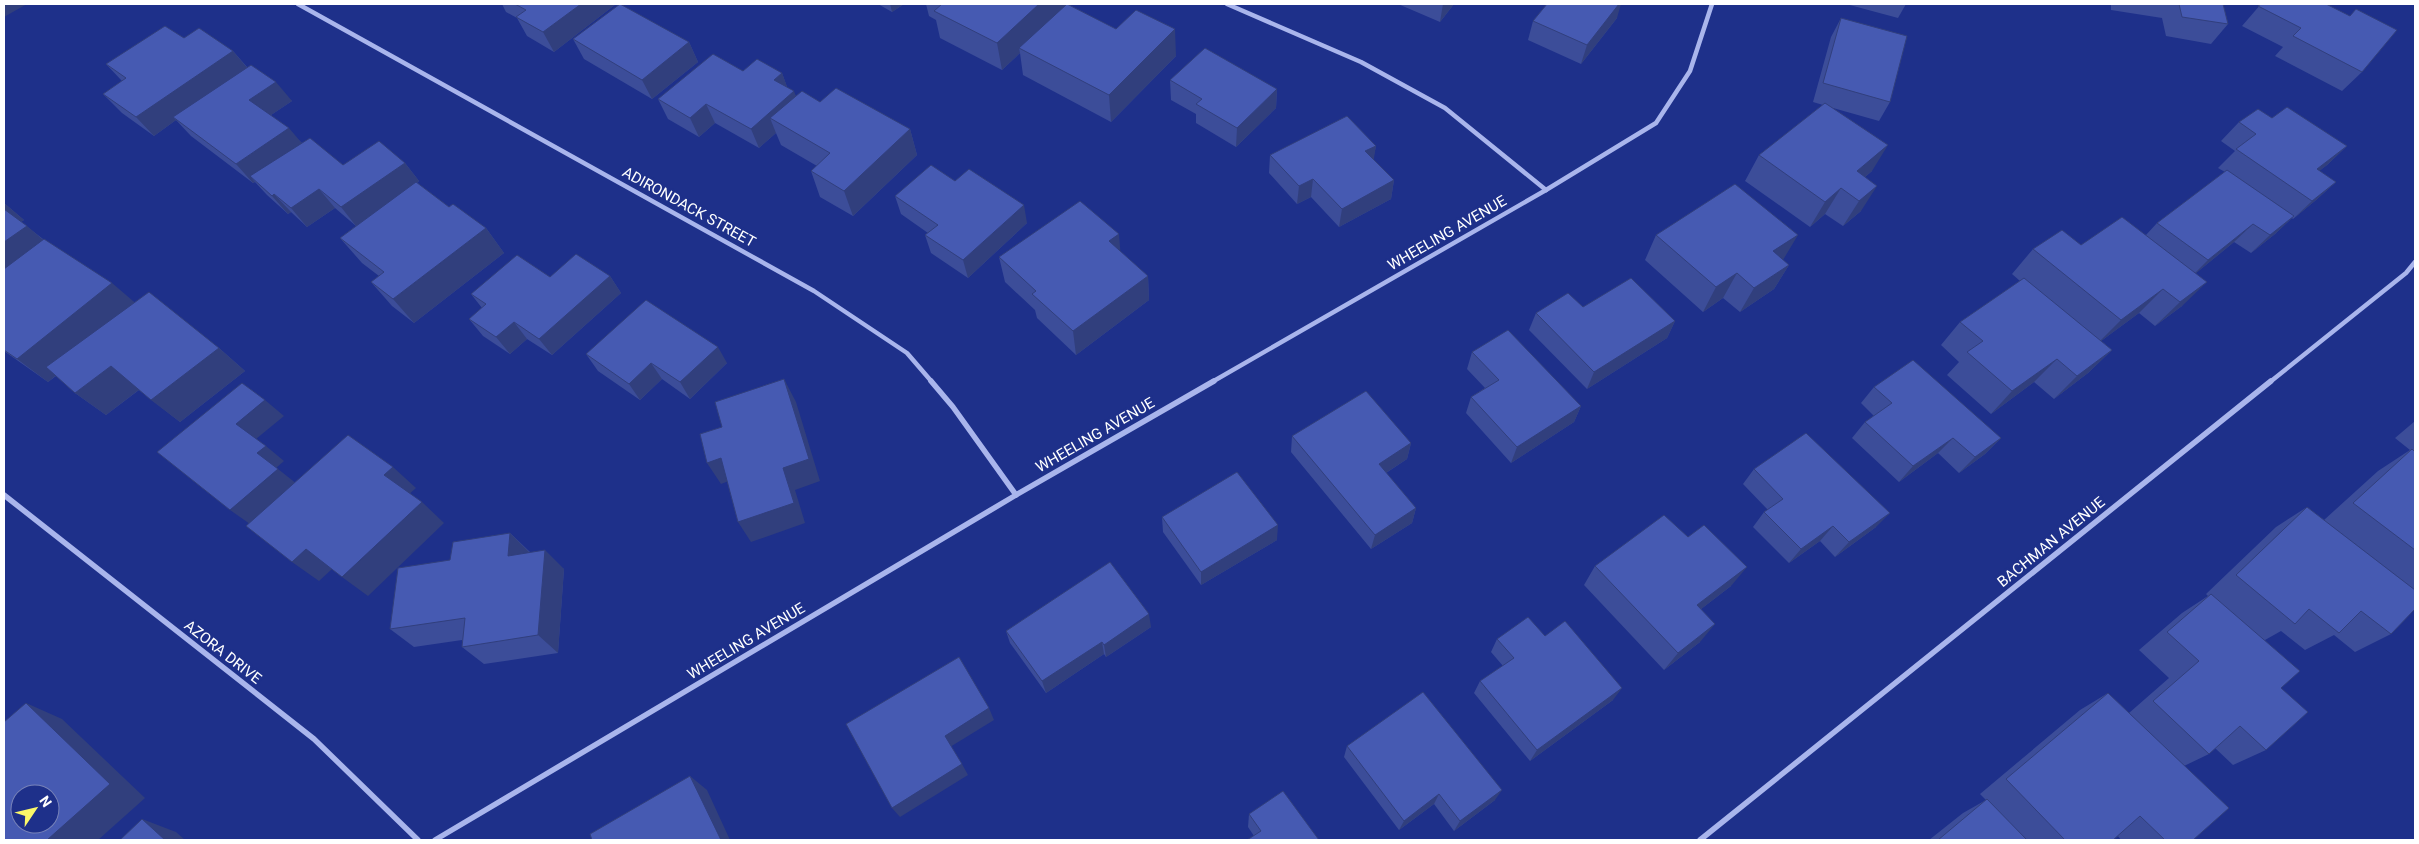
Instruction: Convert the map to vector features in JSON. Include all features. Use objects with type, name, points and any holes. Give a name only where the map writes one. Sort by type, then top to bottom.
[{"type":"street","name":"ADIRONDACK STREET","points":[[298,4],[814,291],[907,353],[953,406],[1016,495]]},
{"type":"street","points":[[1227,4],[1361,62],[1445,108],[1546,190]]},
{"type":"street","name":"WHEELING AVENUE","points":[[435,840],[1016,495],[1546,190],[1656,123],[1690,71],[1712,4]]},
{"type":"street","name":"BACHMAN AVENUE","points":[[1700,840],[2406,273],[2415,262]]},
{"type":"street","name":"AZORA DRIVE","points":[[4,495],[314,739],[418,840]]},
{"type":"building","points":[[515,4],[581,4],[543,32],[516,17],[526,10]]},
{"type":"building","points":[[620,4],[689,42],[642,80],[573,39]]},
{"type":"building","points":[[942,4],[1039,4],[997,43],[934,11]]},
{"type":"building","points":[[1067,4],[1116,29],[1136,10],[1175,29],[1109,95],[1019,48]]},
{"type":"building","points":[[1547,4],[1619,4],[1587,45],[1533,21]]},
{"type":"building","points":[[2179,4],[2223,4],[2228,24],[2182,17]]},
{"type":"building","points":[[2261,4],[2326,4],[2350,16],[2356,9],[2397,30],[2362,72],[2293,36],[2301,28],[2258,6]]},
{"type":"building","points":[[1841,18],[1907,36],[1890,102],[1823,83]]},
{"type":"building","points":[[165,26],[184,38],[199,28],[233,51],[136,117],[103,94],[126,78],[106,64]]},
{"type":"building","points":[[1205,48],[1277,89],[1237,128],[1196,104],[1202,99],[1170,80]]},
{"type":"building","points":[[713,54],[743,71],[757,59],[782,73],[774,80],[794,91],[751,129],[706,104],[690,118],[658,99]]},
{"type":"building","points":[[251,65],[276,82],[249,100],[289,128],[236,164],[173,117]]},
{"type":"building","points":[[836,88],[910,129],[844,191],[811,171],[830,153],[770,118],[802,91],[820,102]]},
{"type":"building","points":[[1825,103],[1888,145],[1857,171],[1877,186],[1859,201],[1841,188],[1825,202],[1759,155]]},
{"type":"building","points":[[2287,107],[2347,146],[2317,169],[2336,182],[2312,201],[2236,149],[2256,134],[2239,122],[2258,109],[2272,118]]},
{"type":"building","points":[[1347,116],[1376,146],[1365,151],[1394,180],[1342,209],[1313,179],[1299,186],[1270,155]]},
{"type":"building","points":[[310,138],[343,165],[379,141],[405,163],[341,207],[319,189],[291,208],[274,194],[272,196],[250,176]]},
{"type":"building","points":[[931,165],[955,181],[969,169],[1024,205],[963,260],[925,235],[938,225],[895,196]]},
{"type":"building","points":[[2227,170],[2294,216],[2270,235],[2253,224],[2208,260],[2157,223]]},
{"type":"building","points":[[416,182],[449,207],[453,204],[486,228],[393,299],[371,282],[384,272],[340,238]]},
{"type":"building","points":[[1735,184],[1798,235],[1773,251],[1789,265],[1754,288],[1737,273],[1716,287],[1656,235]]},
{"type":"building","points":[[1080,201],[1119,234],[1109,241],[1148,276],[1073,331],[1032,294],[1036,291],[999,257]]},
{"type":"building","points":[[4,209],[27,226],[4,242]]},
{"type":"building","points":[[2122,217],[2207,282],[2180,302],[2163,289],[2121,320],[2033,249],[2062,230],[2081,245]]},
{"type":"building","points":[[44,239],[112,283],[17,359],[4,350],[4,269]]},
{"type":"building","points":[[576,254],[610,276],[539,339],[514,322],[496,337],[469,319],[486,304],[471,294],[517,255],[550,277]]},
{"type":"building","points":[[1631,278],[1675,321],[1594,372],[1536,313],[1568,293],[1583,307]]},
{"type":"building","points":[[2024,278],[2112,350],[2077,376],[2057,359],[2012,391],[1967,352],[1983,341],[1960,322]]},
{"type":"building","points":[[149,292],[219,348],[151,400],[111,366],[75,393],[46,367]]},
{"type":"building","points":[[646,300],[718,347],[680,382],[651,363],[629,384],[586,354]]},
{"type":"building","points":[[1508,330],[1581,406],[1517,447],[1471,397],[1499,380],[1472,352]]},
{"type":"building","points":[[1913,360],[2001,438],[1975,457],[1953,438],[1913,466],[1865,422],[1892,403],[1874,387]]},
{"type":"building","points":[[784,379],[809,459],[783,468],[794,503],[738,522],[721,458],[707,463],[700,434],[722,427],[715,402]]},
{"type":"building","points":[[242,383],[265,400],[236,424],[266,446],[257,453],[278,469],[230,510],[157,452]]},
{"type":"building","points":[[1366,391],[1411,443],[1379,464],[1416,508],[1375,535],[1292,436]]},
{"type":"building","points":[[1806,433],[1890,513],[1849,542],[1833,526],[1801,549],[1764,512],[1783,499],[1754,469]]},
{"type":"building","points":[[348,435],[393,467],[384,475],[422,502],[342,577],[306,549],[292,562],[246,526]]},
{"type":"building","points":[[2412,449],[2415,452],[2415,550],[2353,503]]},
{"type":"building","points":[[1237,472],[1278,525],[1201,572],[1162,517]]},
{"type":"building","points":[[2307,507],[2415,590],[2415,609],[2391,634],[2361,611],[2339,633],[2309,609],[2295,624],[2236,575]]},
{"type":"building","points":[[1664,515],[1688,537],[1704,525],[1747,567],[1697,605],[1715,624],[1678,653],[1595,566]]},
{"type":"building","points":[[510,533],[508,556],[545,550],[538,635],[462,647],[465,618],[390,629],[398,568],[450,560],[453,542]]},
{"type":"building","points":[[1110,562],[1149,614],[1104,645],[1102,642],[1042,681],[1006,631]]},
{"type":"building","points":[[2211,594],[2300,671],[2281,688],[2308,712],[2266,750],[2240,726],[2209,754],[2153,701],[2199,661],[2167,632]]},
{"type":"building","points":[[1528,617],[1545,636],[1565,621],[1622,688],[1537,750],[1480,681],[1514,658],[1497,639]]},
{"type":"building","points":[[959,657],[989,708],[945,736],[962,764],[892,808],[846,724]]},
{"type":"building","points":[[1423,692],[1502,790],[1460,821],[1439,794],[1404,821],[1347,746]]},
{"type":"building","points":[[2108,693],[2229,808],[2193,840],[2165,840],[2140,816],[2113,840],[2065,840],[2006,779]]},
{"type":"building","points":[[26,703],[110,784],[60,828],[60,784],[10,784],[10,834],[54,834],[47,840],[4,840],[4,722]]},
{"type":"building","points":[[690,776],[721,840],[592,840],[590,834]]},
{"type":"building","points":[[1283,791],[1319,840],[1247,840],[1261,831],[1249,814]]},
{"type":"building","points":[[1987,799],[2027,840],[1938,840]]},
{"type":"building","points":[[142,819],[165,840],[120,840]]}]
